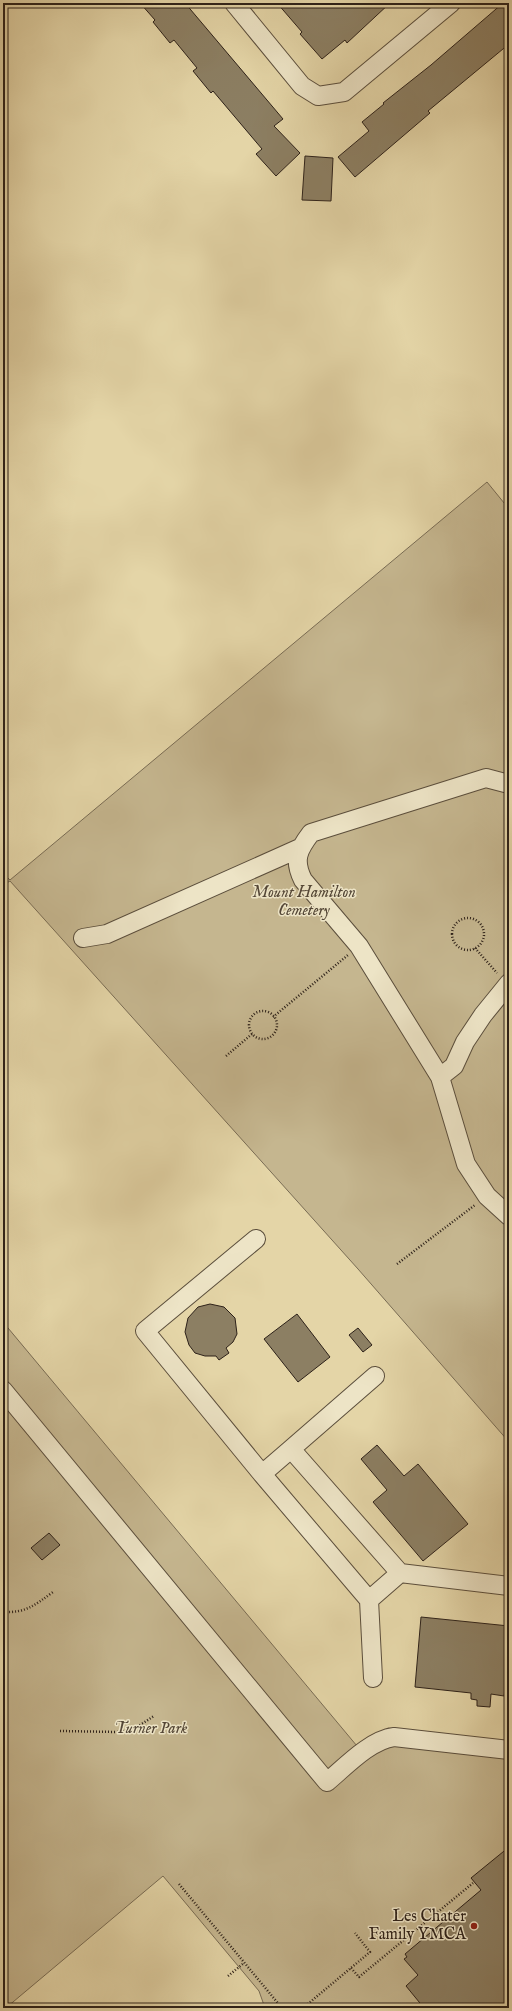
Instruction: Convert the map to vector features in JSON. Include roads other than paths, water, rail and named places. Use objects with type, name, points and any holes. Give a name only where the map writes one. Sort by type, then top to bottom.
[{"type":"street","points":[[234,3],[302,86],[318,96],[344,92],[451,3]]},
{"type":"street","points":[[509,784],[486,778],[311,833],[300,848],[297,867],[303,880],[359,946],[440,1077],[466,1164],[487,1196],[509,1216]]},
{"type":"street","points":[[83,938],[107,934],[300,848]]},
{"type":"street","points":[[440,1077],[454,1066],[465,1042],[483,1015],[508,984]]},
{"type":"street","points":[[256,1239],[145,1331],[262,1474],[369,1600],[373,1678]]},
{"type":"street","points":[[262,1474],[375,1376]]},
{"type":"street","points":[[3,1390],[327,1782],[374,1744],[386,1738],[394,1737],[509,1750]]},
{"type":"street","points":[[291,1449],[400,1573],[509,1586]]},
{"type":"street","points":[[369,1600],[400,1573]]},
{"type":"place","name":"Les Chater Family YMCA","points":[[474,1926]]},
{"type":"park label","name":"Mount Hamilton Cemetery","points":[[304,902]]},
{"type":"park label","name":"Turner Park","points":[[151,1729]]}]
